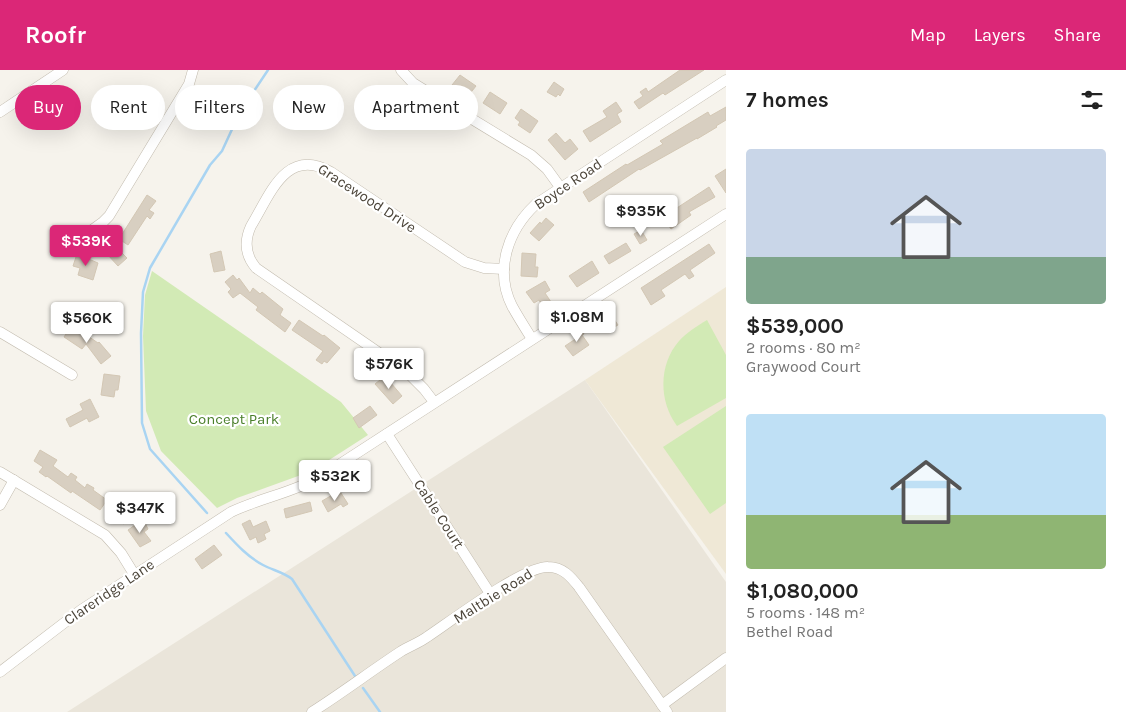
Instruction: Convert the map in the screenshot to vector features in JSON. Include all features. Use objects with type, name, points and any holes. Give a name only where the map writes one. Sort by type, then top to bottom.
[{"type":"street","points":[[0,112],[63,70]]},
{"type":"street","points":[[92,230],[104,222],[114,208],[189,84],[193,70]]},
{"type":"street","points":[[401,70],[413,83],[531,155],[547,169],[560,187]]},
{"type":"street","name":"Boyce Road","points":[[532,339],[512,305],[505,285],[504,268],[509,242],[519,222],[536,204],[560,187],[726,80]]},
{"type":"street","name":"Gracewood Drive","points":[[434,402],[407,372],[256,268],[246,250],[251,226],[284,173],[296,166],[311,163],[331,172],[465,262],[484,268],[504,268]]},
{"type":"street","name":"Clareridge Lane","points":[[0,672],[73,616],[134,574],[231,512],[253,502],[306,486],[726,214]]},
{"type":"street","points":[[0,332],[72,375]]},
{"type":"street","name":"Cable Court","points":[[387,434],[491,595]]},
{"type":"street","points":[[0,472],[105,536],[121,553],[134,574]]},
{"type":"street","points":[[0,505],[14,480]]},
{"type":"street","name":"Maltbie Road","points":[[312,712],[402,650],[424,639],[531,570],[548,567],[568,574],[579,587],[664,709]]},
{"type":"street","points":[[664,709],[726,658]]},
{"type":"shaded area","points":[[726,287],[726,574],[585,380]]},
{"type":"shaded area","points":[[585,380],[726,582],[726,712],[67,712]]},
{"type":"green space","name":"Concept Park","points":[[152,271],[341,402],[368,435],[312,471],[237,498],[217,508],[161,451],[146,411],[143,336],[145,295]]},
{"type":"green space","points":[[707,320],[726,355],[726,398],[677,426],[671,416],[664,395],[664,372],[667,361],[679,341]]},
{"type":"green space","points":[[726,406],[726,503],[710,514],[663,447]]},
{"type":"building","points":[[680,70],[704,70],[639,109],[634,102],[643,96],[640,92],[646,88],[648,92]]},
{"type":"building","points":[[460,75],[475,85],[452,85]]},
{"type":"building","points":[[554,82],[564,89],[560,96],[558,94],[556,97],[547,92]]},
{"type":"building","points":[[490,92],[507,103],[500,114],[483,103]]},
{"type":"building","points":[[616,102],[622,111],[617,114],[621,122],[590,142],[583,131],[607,117],[603,111]]},
{"type":"building","points":[[726,107],[726,120],[717,127],[639,169],[589,202],[583,192],[626,164],[663,144],[660,141],[708,112],[710,116]]},
{"type":"building","points":[[521,109],[538,121],[530,133],[518,125],[520,122],[515,118]]},
{"type":"building","points":[[556,133],[565,143],[570,139],[578,149],[565,160],[548,140]]},
{"type":"building","points":[[726,169],[726,193],[715,176]]},
{"type":"building","points":[[709,187],[715,197],[689,212],[691,215],[671,229],[663,217]]},
{"type":"building","points":[[147,195],[156,201],[149,210],[154,213],[150,219],[147,216],[128,245],[119,239]]},
{"type":"building","points":[[546,218],[554,225],[539,241],[530,233]]},
{"type":"building","points":[[641,230],[647,240],[640,244],[634,234]]},
{"type":"building","points":[[626,243],[631,251],[609,264],[604,256]]},
{"type":"building","points":[[709,244],[715,253],[690,270],[694,276],[689,279],[685,274],[661,290],[665,296],[651,305],[641,288]]},
{"type":"building","points":[[115,246],[127,258],[118,266],[107,254]]},
{"type":"building","points":[[221,251],[225,270],[214,272],[210,254]]},
{"type":"building","points":[[522,253],[536,254],[535,267],[538,267],[537,277],[521,276]]},
{"type":"building","points":[[77,254],[98,263],[93,280],[78,275],[80,268],[73,266]]},
{"type":"building","points":[[592,261],[599,273],[577,287],[569,276]]},
{"type":"building","points":[[233,275],[237,280],[239,278],[250,293],[253,288],[260,294],[262,292],[283,309],[280,315],[291,323],[285,332],[256,310],[258,307],[240,293],[233,298],[228,292],[231,289],[225,282]]},
{"type":"building","points":[[545,281],[550,290],[545,293],[551,302],[543,307],[539,300],[534,303],[526,292]]},
{"type":"building","points":[[607,309],[618,325],[609,330],[607,326],[597,331],[590,320]]},
{"type":"building","points":[[299,320],[324,335],[340,348],[327,363],[324,361],[322,364],[316,360],[323,351],[292,330]]},
{"type":"building","points":[[72,325],[99,342],[111,356],[101,364],[86,344],[82,349],[64,337]]},
{"type":"building","points":[[580,328],[584,334],[582,335],[589,345],[573,356],[565,346],[577,338],[573,332]]},
{"type":"building","points":[[104,374],[120,376],[118,390],[115,390],[114,397],[101,395]]},
{"type":"building","points":[[385,376],[402,396],[393,404],[375,384]]},
{"type":"building","points":[[90,399],[99,417],[89,422],[87,418],[70,427],[66,419],[83,410],[80,404]]},
{"type":"building","points":[[370,406],[377,415],[359,428],[353,418]]},
{"type":"building","points":[[40,450],[57,460],[53,466],[68,477],[71,473],[77,477],[75,480],[85,488],[87,484],[107,500],[100,510],[39,472],[43,467],[34,461]]},
{"type":"building","points":[[341,493],[348,504],[343,507],[341,504],[328,512],[322,501],[334,494],[335,496]]},
{"type":"building","points":[[126,495],[134,501],[125,515],[128,517],[124,524],[117,519],[121,514],[109,507],[115,497],[121,501]]},
{"type":"building","points":[[310,502],[312,511],[286,518],[284,509]]},
{"type":"building","points":[[250,520],[253,527],[266,521],[270,531],[264,534],[266,539],[258,543],[256,537],[250,540],[242,524]]},
{"type":"building","points":[[138,523],[140,526],[145,523],[148,529],[144,532],[151,541],[140,547],[128,530]]},
{"type":"building","points":[[214,545],[222,555],[202,569],[195,559]]},
{"type":"waterway","points":[[207,513],[150,449],[142,423],[141,333],[143,292],[150,268],[210,165],[222,151],[240,112],[268,70]]},
{"type":"waterway","points":[[226,533],[252,558],[292,579],[355,676]]},
{"type":"waterway","points":[[363,688],[380,712]]}]
